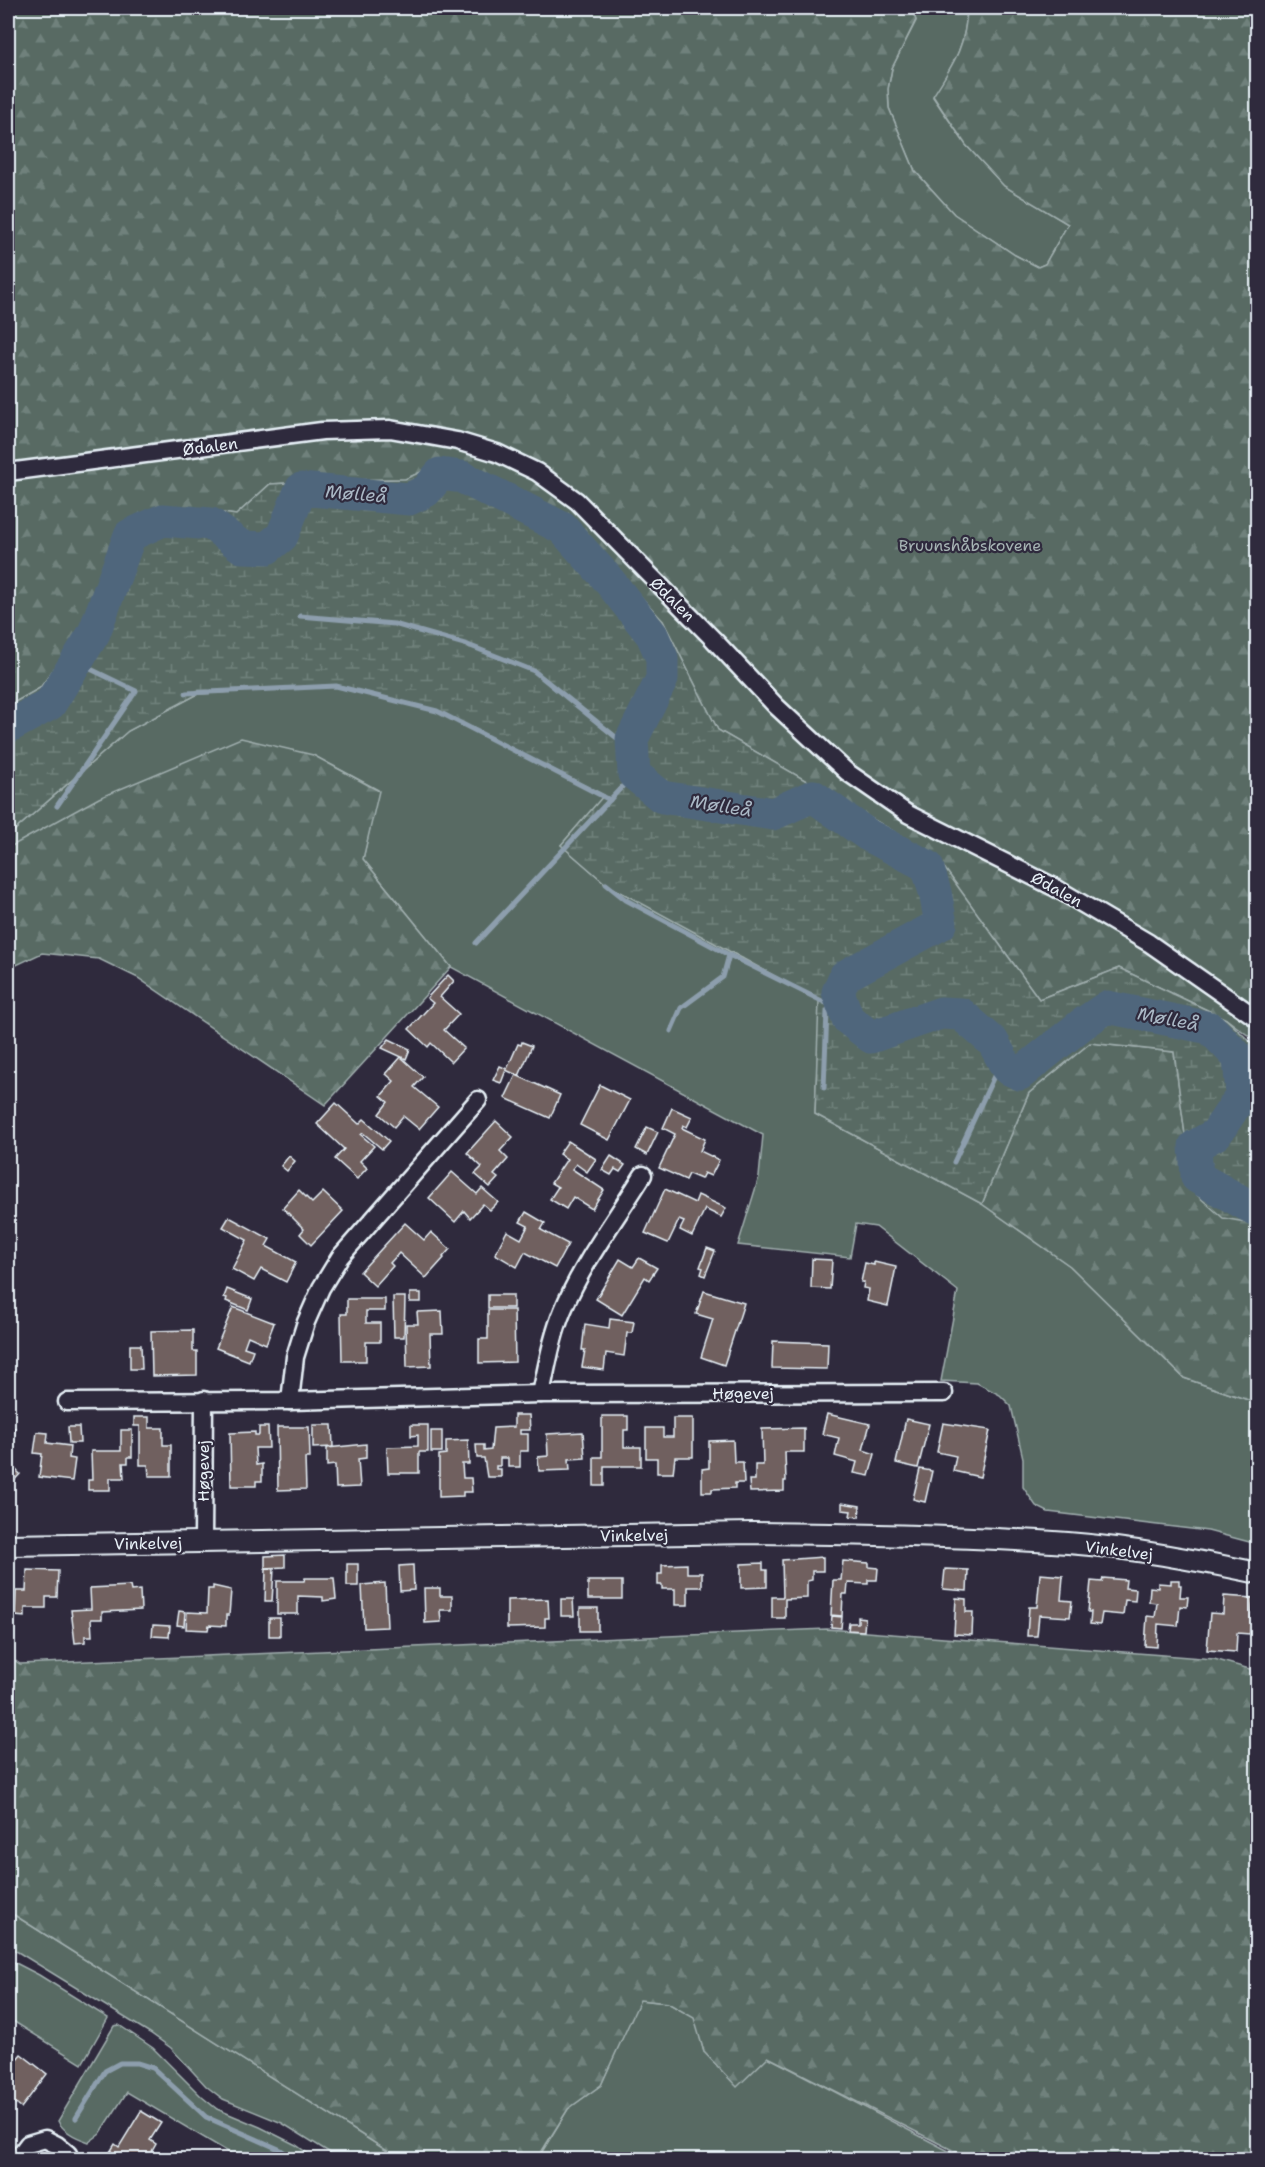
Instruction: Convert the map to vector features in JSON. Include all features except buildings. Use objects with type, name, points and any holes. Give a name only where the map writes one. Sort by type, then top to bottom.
[{"type":"street","name":"Ødalen","points":[[8,472],[322,431],[390,429],[457,441],[496,453],[537,472],[577,501],[776,706],[847,772],[908,814],[1054,887],[1149,943],[1257,1019]]},
{"type":"street","points":[[290,1401],[295,1357],[306,1322],[321,1288],[340,1257],[478,1100]]},
{"type":"street","points":[[541,1394],[562,1311],[576,1282],[643,1175]]},
{"type":"street","name":"Høgevej","points":[[67,1402],[290,1401],[541,1394],[944,1393]]},
{"type":"street","name":"Høgevej","points":[[203,1542],[204,1400]]},
{"type":"street","name":"Vinkelvej","points":[[8,1545],[753,1533],[857,1534],[1070,1543],[1184,1558],[1257,1573]]},
{"type":"street","points":[[16,2160],[28,2144],[45,2139],[68,2154],[68,2160]]},
{"type":"green space","name":"Bruunshåbskovene","points":[[8,8],[911,8],[916,20],[892,68],[888,89],[889,108],[915,171],[954,214],[1015,255],[1038,267],[1045,264],[1068,224],[1004,186],[966,145],[933,96],[961,45],[967,8],[1257,8],[1257,1042],[1226,1019],[1119,968],[1039,999],[935,855],[718,730],[663,621],[440,464],[405,479],[270,484],[236,515],[195,509],[109,560],[83,628],[40,688],[8,706]]},
{"type":"green space","points":[[911,8],[967,8],[961,45],[933,97],[966,145],[1004,186],[1068,224],[1045,264],[1038,267],[1015,255],[954,214],[915,171],[889,108],[888,89],[892,68],[916,21]]},
{"type":"green space","points":[[439,464],[500,484],[576,524],[663,621],[718,730],[935,855],[1039,999],[1119,968],[1226,1019],[1257,1048],[1257,1224],[1223,1218],[1189,1188],[1188,1157],[1174,1052],[1090,1043],[1029,1093],[982,1204],[815,1114],[819,1000],[606,884],[561,845],[604,795],[437,711],[336,686],[198,694],[128,731],[8,836],[8,706],[40,688],[83,628],[109,560],[138,523],[195,509],[236,515],[270,484],[405,479]]},
{"type":"green space","points":[[336,686],[437,711],[605,795],[561,845],[606,884],[820,1000],[815,1114],[982,1204],[1070,1266],[1184,1378],[1257,1403],[1257,1544],[1208,1531],[1048,1512],[1036,1506],[1023,1487],[1023,1458],[1011,1406],[1000,1395],[977,1383],[941,1381],[958,1291],[876,1227],[856,1224],[850,1257],[738,1245],[759,1177],[763,1135],[451,967],[363,859],[378,790],[313,755],[8,848],[8,836],[128,731],[198,694]]},
{"type":"green space","points":[[241,738],[313,755],[379,791],[363,859],[451,967],[325,1105],[138,978],[99,959],[42,953],[12,967],[8,972],[8,848],[99,798]]},
{"type":"green space","points":[[1090,1043],[1174,1052],[1188,1157],[1189,1188],[1252,1224],[1257,1224],[1257,1403],[1184,1378],[1070,1266],[982,1204],[1029,1093]]},
{"type":"green space","points":[[827,1629],[1214,1659],[1257,1671],[1257,2159],[970,2159],[768,2057],[737,2087],[704,2052],[694,2018],[668,2003],[640,2000],[601,2085],[568,2109],[537,2159],[400,2159],[8,1911],[8,1656],[20,1664]]},
{"type":"green space","points":[[8,1911],[400,2159],[340,2159],[282,2123],[223,2099],[206,2086],[171,2048],[150,2033],[8,1946]]},
{"type":"green space","points":[[8,1959],[39,1975],[108,2018],[82,2064],[8,2018]]},
{"type":"green space","points":[[639,2000],[668,2003],[695,2018],[704,2052],[768,2057],[964,2159],[537,2160],[568,2109],[601,2085]]},
{"type":"green space","points":[[119,2025],[153,2048],[217,2109],[296,2145],[311,2156],[311,2159],[240,2159],[127,2092],[100,2134],[89,2142],[67,2131],[58,2121],[114,2026]]},
{"type":"waterway","name":"Mølleå","points":[[8,727],[50,704],[94,633],[130,535],[163,520],[211,524],[242,547],[267,548],[282,536],[301,489],[409,499],[426,491],[440,474],[462,477],[562,528],[606,577],[652,635],[662,658],[662,679],[632,739],[634,774],[662,797],[773,814],[813,796],[868,835],[927,866],[941,924],[845,976],[838,992],[848,1019],[871,1037],[941,1013],[961,1014],[993,1042],[1007,1068],[1020,1074],[1107,1007],[1210,1028],[1239,1058],[1242,1095],[1216,1134],[1195,1146],[1197,1177],[1258,1211]]},
{"type":"waterway","points":[[300,616],[394,624],[468,645],[534,671],[633,751]]},
{"type":"waterway","points":[[57,806],[136,691],[76,662]]},
{"type":"waterway","points":[[186,693],[336,686],[437,711],[610,800]]},
{"type":"waterway","points":[[476,943],[634,774]]},
{"type":"waterway","points":[[606,884],[626,900],[830,1005]]},
{"type":"waterway","points":[[671,1031],[681,1008],[723,977],[729,955]]},
{"type":"waterway","points":[[824,1088],[827,1011],[838,992]]},
{"type":"waterway","points":[[954,1162],[1002,1059]]},
{"type":"waterway","points":[[76,2118],[105,2071],[120,2063],[137,2063],[153,2068],[206,2117],[281,2150],[293,2159]]}]
